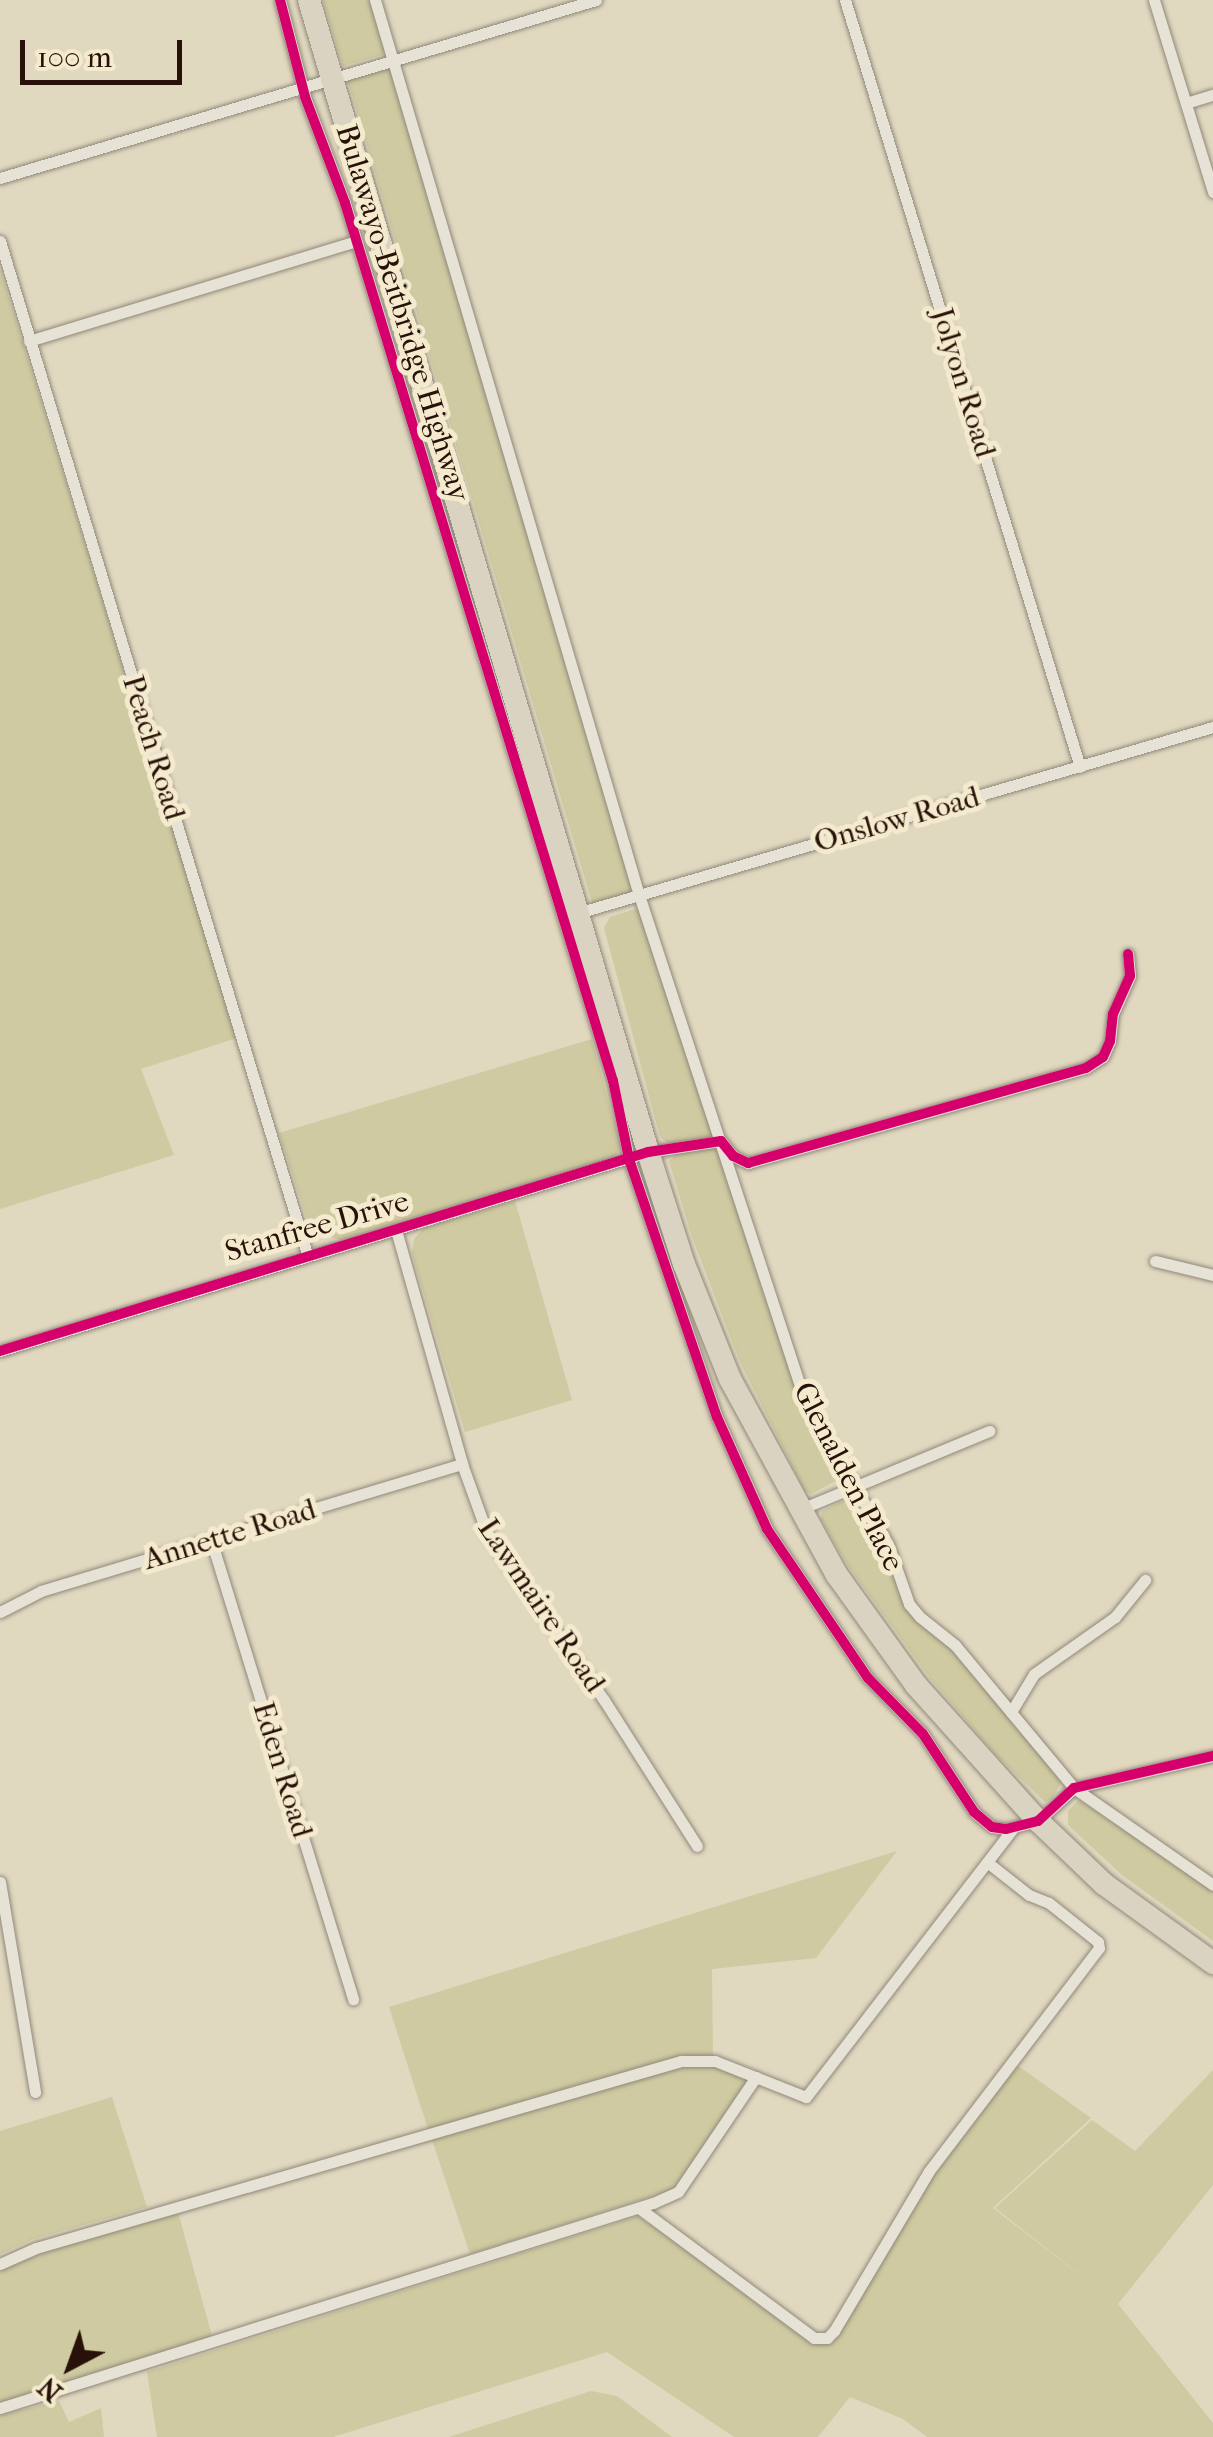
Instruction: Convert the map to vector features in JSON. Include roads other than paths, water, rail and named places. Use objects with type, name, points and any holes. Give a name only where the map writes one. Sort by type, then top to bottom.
[{"type":"highway","name":"Bulawayo-Beitbridge Highway","points":[[309,0],[581,912],[581,951],[638,1156],[730,1379],[837,1575],[906,1672],[1038,1821],[1104,1884],[1213,1964]]},
{"type":"street","points":[[280,0],[302,85],[356,241],[504,728],[581,951]]},
{"type":"street","name":"Glenalden Place","points":[[375,0],[639,895],[804,1398],[888,1544],[909,1604],[925,1624],[955,1645],[1074,1788],[1213,1885]]},
{"type":"street","points":[[0,178],[331,76],[596,0]]},
{"type":"street","name":"Jolyon Road","points":[[846,0],[1080,767]]},
{"type":"street","points":[[1154,0],[1213,192]]},
{"type":"street","points":[[1186,103],[1213,95]]},
{"type":"street","points":[[29,340],[356,241]]},
{"type":"street","name":"Peach Road","points":[[0,242],[307,1254]]},
{"type":"street","name":"Onslow Road","points":[[581,912],[1213,726]]},
{"type":"street","points":[[504,728],[530,740]]},
{"type":"street","points":[[721,1142],[748,1163],[1086,1068],[1103,1056],[1110,1041],[1113,1014],[1130,976],[1128,954]]},
{"type":"street","name":"Stanfree Drive","points":[[0,1351],[307,1254],[638,1156],[721,1142]]},
{"type":"street","points":[[638,1156],[717,1417],[767,1529],[868,1678],[923,1734],[980,1818],[998,1829],[1013,1828],[1038,1821],[1074,1788],[1213,1756]]},
{"type":"street","name":"Lawmaire Road","points":[[396,1230],[462,1464],[496,1548],[562,1636],[698,1846]]},
{"type":"street","points":[[1156,1260],[1213,1275]]},
{"type":"street","points":[[801,1509],[989,1431]]},
{"type":"street","name":"Annette Road","points":[[0,1612],[41,1591],[462,1464]]},
{"type":"street","name":"Eden Road","points":[[211,1540],[354,2000]]},
{"type":"street","points":[[1010,1712],[1034,1674],[1114,1616],[1145,1580]]},
{"type":"street","points":[[0,2264],[36,2248],[681,2060],[715,2061],[806,2097],[1013,1828]]},
{"type":"street","points":[[638,2208],[814,2338],[826,2338],[834,2332],[928,2171],[1099,1948],[1098,1942],[1049,1903],[1029,1895],[987,1862]]},
{"type":"street","points":[[0,1882],[36,2092]]},
{"type":"street","points":[[0,2408],[638,2208],[678,2192],[756,2077]]}]
